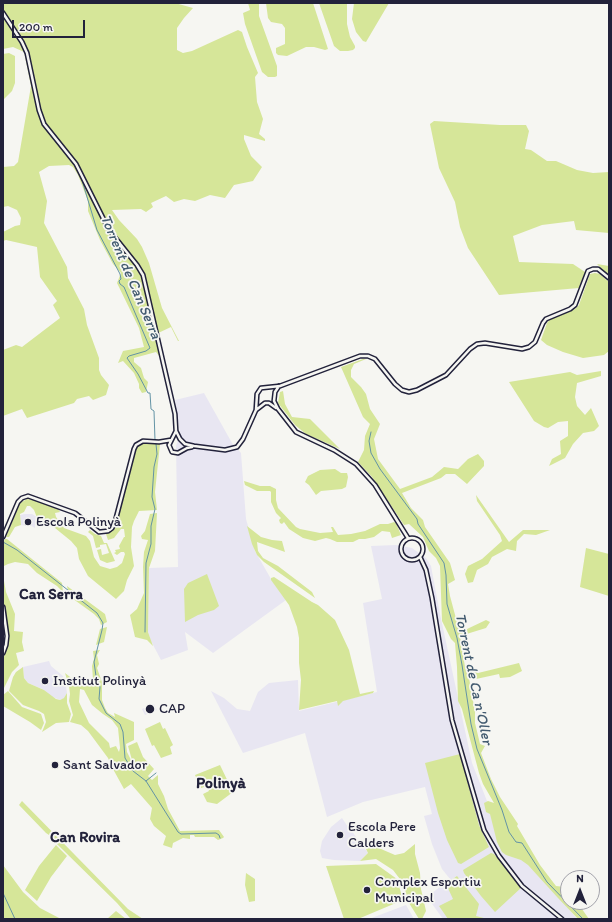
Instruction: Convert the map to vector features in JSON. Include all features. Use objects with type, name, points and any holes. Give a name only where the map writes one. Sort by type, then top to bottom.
[{"type":"main road","points":[[3,13],[22,42],[27,53],[39,110],[44,124],[76,164],[106,224],[143,275],[175,414],[176,431],[183,442],[194,446],[225,450],[237,447],[243,440],[256,410],[258,398],[257,394],[260,388],[264,386],[280,386],[360,356],[368,356],[377,360],[387,375],[402,390],[413,392],[446,375],[470,349],[477,344],[485,343],[522,349],[531,346],[535,342],[546,319],[570,309],[575,305],[588,271],[598,269],[609,278]]},
{"type":"main road","points":[[256,410],[273,399],[280,386]]},
{"type":"main road","points":[[268,387],[273,390],[274,395]]},
{"type":"main road","points":[[258,398],[260,402],[265,404]]},
{"type":"main road","points":[[273,399],[278,409],[296,432],[334,450],[356,464],[375,486],[408,538]]},
{"type":"main road","points":[[269,403],[278,409]]},
{"type":"main road","points":[[169,447],[176,431]]},
{"type":"main road","points":[[3,537],[18,502],[22,498],[28,496],[75,513],[99,532],[105,532],[111,529],[115,522],[135,447],[138,442],[160,442],[180,439]]},
{"type":"main road","points":[[160,442],[169,447],[174,453],[178,453],[194,446]]},
{"type":"main road","points":[[183,442],[183,450]]},
{"type":"main road","points":[[408,538],[417,539],[422,544],[423,552],[420,557],[416,559],[408,559],[402,554],[401,550],[403,543],[408,538]]},
{"type":"main road","points":[[420,557],[426,570],[452,720],[484,830],[499,856],[522,886],[562,919]]},
{"type":"main road","points":[[3,607],[7,636],[3,653]]},
{"type":"shaded area","points":[[204,393],[232,443],[241,453],[246,519],[255,551],[271,579],[286,600],[213,653],[185,632],[188,650],[161,660],[148,632],[149,568],[178,567],[176,446],[180,434],[175,400]]},
{"type":"shaded area","name":"Escola Polinyà","points":[[32,514],[37,517],[37,520],[35,521],[35,528],[28,524],[27,526],[21,525],[20,515]]},
{"type":"shaded area","points":[[396,545],[412,548],[426,558],[431,566],[472,763],[487,801],[524,860],[560,898],[560,910],[570,910],[577,919],[443,919],[427,897],[450,879],[442,869],[432,844],[424,816],[432,814],[425,787],[363,802],[327,817],[305,733],[243,753],[211,691],[224,698],[237,709],[250,711],[258,692],[269,683],[298,680],[299,711],[377,692],[363,603],[382,599],[371,546]]},
{"type":"shaded area","name":"Institut Polinyà","points":[[49,661],[51,666],[63,676],[66,686],[67,693],[65,698],[60,700],[50,696],[44,690],[28,683],[24,678],[23,667]]},
{"type":"shaded area","name":"CAP","points":[[154,704],[157,710],[145,715],[142,709]]},
{"type":"shaded area","name":"Escola Pere Calders","points":[[342,818],[368,853],[360,861],[322,858],[320,851],[322,841],[331,827]]},
{"type":"shaded area","points":[[406,905],[414,919],[369,919]]},
{"type":"green space","points":[[3,3],[175,3],[193,8],[177,28],[177,50],[183,53],[192,51],[238,30],[242,32],[258,73],[255,77],[257,102],[263,119],[259,134],[265,139],[265,141],[244,135],[244,139],[251,156],[262,167],[253,181],[234,185],[225,198],[210,195],[195,201],[184,199],[174,202],[166,196],[151,203],[153,207],[146,212],[141,209],[112,210],[142,247],[149,263],[162,308],[179,341],[171,327],[154,335],[160,357],[156,352],[134,358],[134,362],[141,368],[144,378],[148,382],[146,392],[142,393],[134,373],[123,361],[118,363],[123,351],[144,347],[139,328],[117,283],[121,273],[113,264],[100,240],[88,211],[88,201],[78,175],[73,167],[69,165],[49,166],[39,172],[47,201],[44,223],[67,267],[68,278],[84,309],[87,325],[99,358],[99,370],[109,385],[106,395],[93,400],[89,396],[77,399],[74,403],[27,418],[22,409],[3,416],[3,350],[16,345],[22,347],[60,318],[53,305],[57,301],[40,277],[37,247],[6,240],[3,241],[3,232],[20,225],[21,218],[17,210],[8,206],[3,207],[3,167],[14,166],[18,162],[31,86],[24,52],[13,47],[3,49]]},
{"type":"green space","points":[[248,3],[259,3],[259,16],[277,66],[277,76],[275,77],[268,77],[262,72],[245,24],[243,13],[250,10]]},
{"type":"green space","points":[[266,3],[313,3],[328,49],[325,50],[314,47],[306,47],[287,56],[278,55],[276,53],[276,48],[285,44],[285,28],[282,24],[271,22],[268,18]]},
{"type":"green space","points":[[319,3],[347,3],[347,24],[350,37],[355,46],[353,50],[340,51],[334,46]]},
{"type":"green space","points":[[354,3],[389,3],[366,42],[363,41],[356,32],[352,19]]},
{"type":"green space","points":[[9,53],[15,56],[15,83],[12,91],[3,100],[3,54]]},
{"type":"green space","points":[[434,121],[526,125],[529,131],[525,149],[531,150],[547,161],[556,161],[577,170],[593,173],[609,172],[609,233],[576,230],[574,221],[542,225],[513,236],[519,262],[573,264],[585,272],[579,288],[499,295],[468,248],[460,227],[455,202],[439,168],[430,124]]},
{"type":"green space","points":[[597,264],[609,266],[609,276]]},
{"type":"green space","points":[[590,274],[600,274],[609,282],[609,351],[604,355],[583,358],[547,345],[541,340],[547,323],[550,319],[575,309],[579,305]]},
{"type":"green space","points":[[366,359],[354,364],[351,370],[351,377],[366,394],[370,409],[380,424],[374,439],[378,459],[400,489],[432,477],[444,467],[458,469],[468,459],[478,454],[484,461],[484,466],[467,484],[455,474],[446,474],[441,478],[402,493],[411,508],[423,520],[425,527],[450,563],[455,580],[448,584],[458,626],[467,629],[486,620],[490,622],[486,628],[460,636],[475,712],[475,723],[480,744],[485,746],[481,753],[500,797],[518,824],[517,826],[540,865],[556,886],[560,886],[560,900],[528,865],[521,860],[506,855],[502,852],[497,842],[490,814],[486,812],[484,803],[488,801],[494,803],[483,784],[479,773],[462,709],[458,701],[455,643],[451,639],[442,621],[440,566],[436,558],[429,551],[423,537],[409,524],[404,525],[372,477],[358,462],[364,450],[365,436],[370,424],[363,417],[341,367]]},
{"type":"green space","points":[[601,371],[601,376],[577,383],[575,397],[577,406],[585,415],[591,408],[599,426],[594,431],[583,433],[573,444],[565,458],[549,466],[552,459],[561,454],[560,441],[568,436],[568,421],[558,422],[548,428],[534,421],[509,382],[570,372],[577,375]]},
{"type":"green space","points":[[283,391],[285,404],[292,417],[310,419],[340,449],[306,434],[295,425],[278,403],[280,392]]},
{"type":"green space","points":[[143,443],[160,444],[155,492],[157,510],[139,511],[134,521],[132,527],[131,547],[134,566],[127,580],[124,591],[116,599],[88,576],[79,559],[77,548],[71,541],[55,528],[51,520],[38,520],[34,510],[30,506],[27,506],[24,512],[20,514],[21,525],[15,527],[9,537],[6,537],[20,503],[27,499],[33,500],[58,509],[60,512],[55,513],[56,517],[64,528],[86,536],[90,541],[94,557],[100,566],[110,569],[117,567],[122,563],[125,554],[124,552],[117,555],[114,553],[116,552],[115,550],[120,549],[119,546],[125,537],[124,529],[121,529],[114,538],[108,540],[106,534],[114,528],[117,523],[136,449],[138,445]]},
{"type":"green space","points":[[335,469],[341,473],[347,473],[348,477],[346,487],[342,489],[321,491],[316,495],[305,482],[308,476],[320,470]]},
{"type":"green space","points":[[244,481],[260,486],[270,486],[276,489],[278,508],[296,527],[300,529],[320,533],[333,532],[331,527],[333,527],[338,535],[365,531],[380,524],[394,522],[396,523],[401,535],[392,538],[390,532],[382,531],[374,537],[359,539],[353,542],[337,542],[326,538],[315,541],[303,538],[289,529],[284,522],[282,524],[280,523],[279,520],[281,518],[276,513],[271,502],[270,491],[257,491],[245,485]]},
{"type":"green space","points":[[476,495],[509,542],[523,530],[550,530],[536,535],[524,534],[517,541],[516,551],[507,549],[492,557],[488,564],[477,570],[473,582],[468,583],[465,574],[468,566],[482,559],[502,541],[500,535],[477,501]]},
{"type":"green space","points":[[157,513],[155,551],[149,568],[148,632],[153,646],[147,640],[135,637],[130,615],[137,609],[144,593],[144,552],[148,540],[142,539],[141,536],[145,531],[150,514]]},
{"type":"green space","points":[[247,526],[261,537],[282,541],[285,552],[257,542],[258,551],[263,558],[278,566],[312,592],[315,598],[264,562],[257,555]]},
{"type":"green space","points":[[90,530],[101,536],[104,543],[107,543],[115,561],[107,563],[100,560],[97,550],[101,549],[102,555],[109,553],[106,544],[100,545],[100,547],[96,548],[93,536],[88,532]]},
{"type":"green space","points":[[5,539],[7,539],[62,583],[63,592],[57,586],[37,573],[28,564],[15,562],[4,566],[3,569],[3,543]]},
{"type":"green space","points":[[586,548],[609,554],[609,596],[580,587]]},
{"type":"green space","points":[[207,574],[219,606],[214,610],[198,615],[185,622],[184,589],[188,583]]},
{"type":"green space","points":[[3,575],[6,592],[15,614],[14,631],[23,632],[22,642],[24,651],[16,653],[19,665],[12,672],[3,690],[3,659],[8,646],[8,638],[3,600]]},
{"type":"green space","points":[[274,577],[318,605],[335,620],[349,650],[360,694],[374,691],[373,693],[343,701],[338,706],[337,701],[299,710],[301,680],[297,627],[289,605],[271,580],[271,578]]},
{"type":"green space","points":[[67,586],[105,614],[107,622],[101,625],[99,619],[94,614],[69,596]]},
{"type":"green space","points":[[107,627],[104,642],[96,645],[100,629]]},
{"type":"green space","points":[[100,650],[97,655],[99,664],[97,668],[102,682],[102,700],[105,708],[108,713],[115,717],[114,713],[134,722],[134,740],[126,744],[127,752],[131,760],[136,763],[132,760],[128,746],[137,742],[143,757],[154,769],[148,776],[152,780],[158,775],[158,784],[168,809],[180,831],[219,830],[224,837],[223,838],[218,840],[214,837],[195,837],[194,835],[190,835],[190,839],[183,838],[173,843],[172,848],[163,845],[166,836],[154,826],[150,819],[152,808],[131,784],[124,789],[108,758],[88,731],[81,725],[70,722],[73,715],[69,701],[69,686],[65,673],[79,684],[85,682],[87,686],[90,684],[89,681],[93,679],[93,651]],"holes":[[[80,689],[84,690],[92,705],[112,720],[118,728],[119,752],[116,746],[110,748],[109,743],[89,723],[79,702]]]},
{"type":"green space","points":[[519,663],[522,671],[510,677],[500,678],[499,674],[476,679],[473,670],[478,673]]},
{"type":"green space","points":[[23,667],[24,678],[28,683],[44,690],[56,699],[60,700],[64,698],[67,693],[67,703],[71,714],[69,722],[56,723],[42,732],[46,722],[44,714],[23,705],[9,691],[13,677],[16,672]]},
{"type":"green space","points":[[8,691],[22,707],[41,714],[44,723],[41,730],[3,706],[3,695]]},
{"type":"green space","points":[[160,722],[163,729],[165,728],[173,745],[170,747],[172,754],[161,758],[154,745],[152,746],[145,729]]},
{"type":"green space","points":[[460,754],[479,825],[489,847],[461,864],[458,863],[447,840],[438,813],[425,763]]},
{"type":"green space","points":[[220,765],[233,792],[217,804],[207,802],[203,794],[209,791],[207,786],[201,788],[195,775]]},
{"type":"green space","points":[[22,801],[128,909],[143,919],[131,919],[117,903],[19,805]]},
{"type":"green space","points":[[415,844],[415,854],[420,873],[421,889],[426,911],[422,919],[419,919],[409,903],[403,883],[393,870],[376,859],[360,861],[368,853],[366,849],[374,846],[395,855],[404,853]]},
{"type":"green space","points":[[56,845],[67,856],[51,877],[37,901],[25,890],[39,866]]},
{"type":"green space","points":[[491,853],[494,854],[522,887],[495,912],[481,896],[463,870]]},
{"type":"green space","name":"Complex Esportiu Municipal","points":[[376,864],[397,879],[403,900],[358,919],[344,919],[326,866]]},
{"type":"green space","points":[[3,865],[23,892],[40,908],[61,919],[3,919]]},
{"type":"green space","points":[[246,873],[255,879],[255,901],[249,902],[245,885]]},
{"type":"green space","points":[[457,876],[479,904],[476,916],[488,919],[448,919],[439,906],[453,899],[446,884]]},
{"type":"green space","points":[[569,910],[583,910],[589,919],[578,919]]},
{"type":"green space","points":[[116,911],[126,919],[107,919]]},
{"type":"waterway","name":"Torrent de Can Serra","points":[[81,177],[97,230],[120,274],[120,284],[124,287],[150,348],[127,358],[138,374],[148,393],[150,393],[151,409],[154,411],[155,440]]},
{"type":"waterway","name":"Torrent de Ca n'Oller","points":[[371,432],[369,441],[371,453],[380,469],[417,519],[418,524],[444,563],[447,604],[457,638],[471,724],[477,749],[502,810],[509,832],[516,842],[522,843],[547,882],[583,919]]},
{"type":"waterway","name":"Torrent de Can Serra","points":[[145,632],[146,563],[151,544],[151,526],[155,509],[152,497],[154,467],[157,454],[156,444]]},
{"type":"waterway","points":[[3,542],[17,550],[97,613],[103,623],[94,662],[96,676],[100,687],[99,699],[106,713],[120,724],[123,732],[125,758],[133,771],[146,781],[178,832],[181,834],[216,833],[220,838]]},
{"type":"waterway","points":[[146,781],[156,773]]},
{"type":"waterway","points":[[3,893],[15,919]]},
{"type":"place","name":"Escola Polinyà","points":[[28,522]]},
{"type":"place","name":"Institut Polinyà","points":[[45,681]]},
{"type":"place","name":"CAP","points":[[150,709]]},
{"type":"place","name":"Sant Salvador","points":[[55,765]]},
{"type":"place","name":"Escola Pere Calders","points":[[340,835]]},
{"type":"place","name":"Complex Esportiu Municipal","points":[[367,890]]},
{"type":"district","name":"Can Serra","points":[[51,595]]},
{"type":"district","name":"Polinyà","points":[[221,784]]},
{"type":"district","name":"Can Rovira","points":[[85,838]]}]
